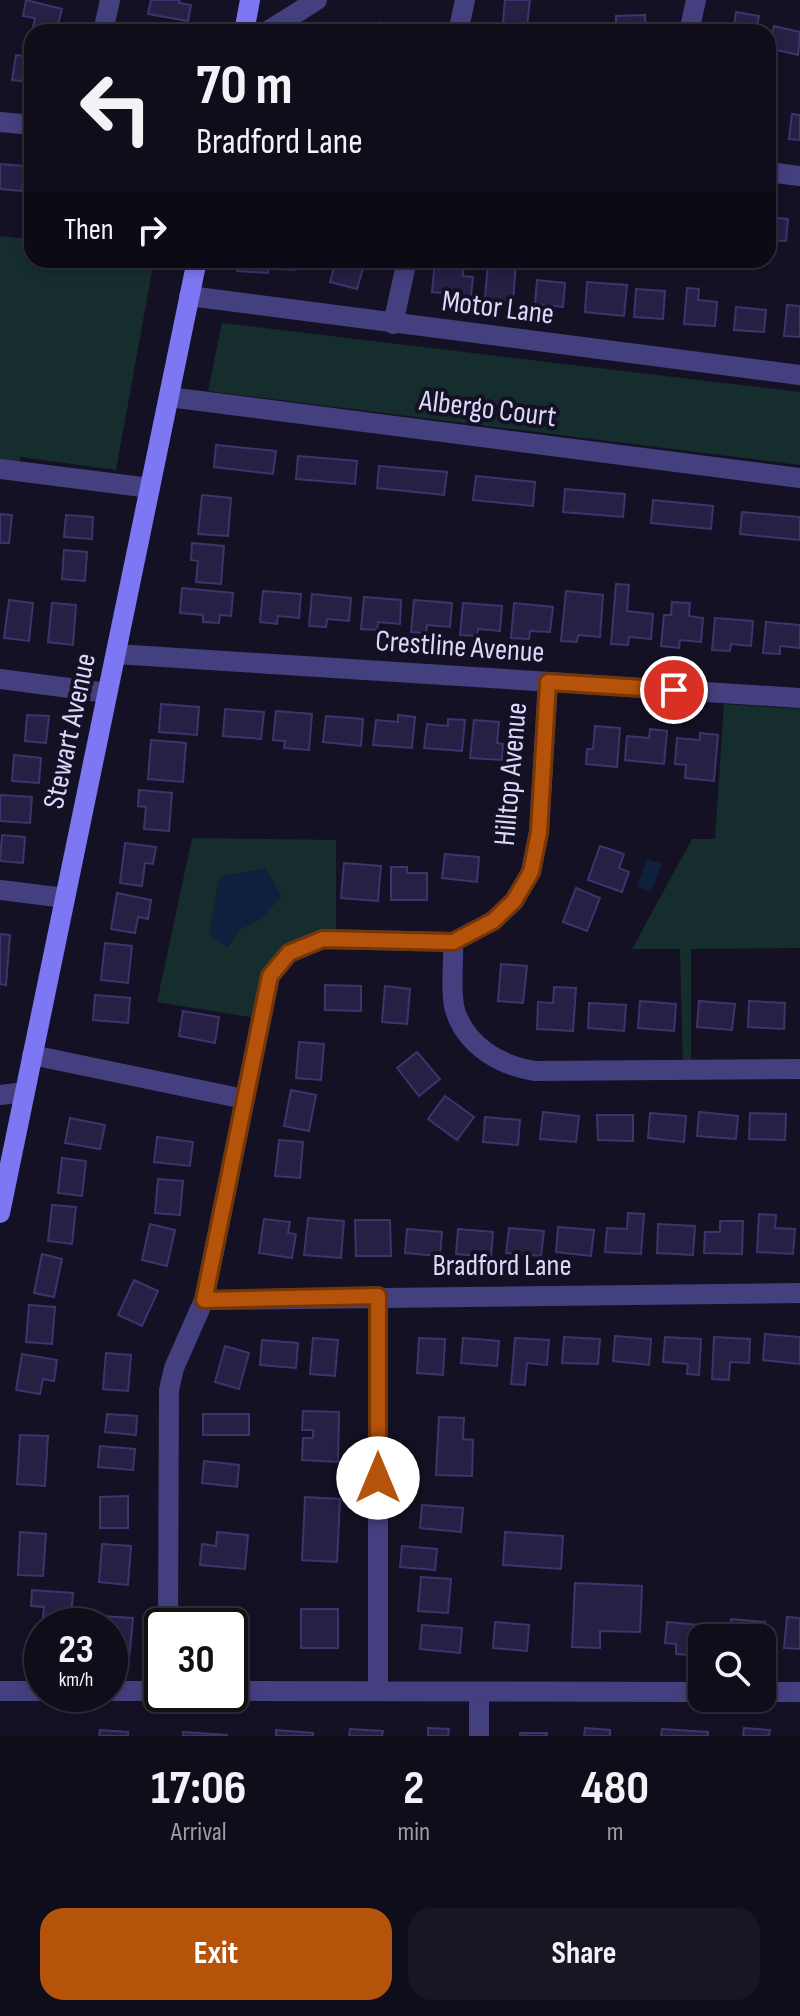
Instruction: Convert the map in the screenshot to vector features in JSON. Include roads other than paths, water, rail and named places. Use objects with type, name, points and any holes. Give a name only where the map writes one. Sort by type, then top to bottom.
[{"type":"main road","points":[[246,24],[250,0]]},
{"type":"main road","name":"Stewart Avenue","points":[[0,1213],[195,268]]},
{"type":"street","points":[[105,24],[110,0]]},
{"type":"street","points":[[279,24],[317,0]]},
{"type":"street","points":[[460,24],[465,0]]},
{"type":"street","points":[[691,24],[696,0]]},
{"type":"street","points":[[0,122],[24,124]]},
{"type":"street","points":[[776,173],[800,176]]},
{"type":"street","points":[[393,324],[405,268]]},
{"type":"street","name":"Motor Lane","points":[[189,296],[800,375]]},
{"type":"street","name":"Albergo Court","points":[[169,397],[800,478]]},
{"type":"street","points":[[0,469],[150,488]]},
{"type":"street","name":"Crestline Avenue","points":[[116,654],[800,698]]},
{"type":"street","points":[[0,679],[107,693]]},
{"type":"street","name":"Hilltop Avenue","points":[[168,1608],[169,1390],[174,1368],[204,1300],[270,976],[289,953],[323,939],[453,942],[493,921],[514,901],[531,872],[539,832],[548,682]]},
{"type":"street","points":[[0,890],[65,898]]},
{"type":"street","points":[[453,942],[455,1010],[467,1033],[488,1054],[518,1068],[535,1071],[800,1069]]},
{"type":"street","points":[[32,1055],[244,1099]]},
{"type":"street","points":[[0,1095],[24,1092]]},
{"type":"street","name":"Bradford Lane","points":[[204,1300],[800,1293]]},
{"type":"street","points":[[378,1296],[378,1691]]},
{"type":"street","points":[[0,1691],[24,1691]]},
{"type":"street","points":[[248,1691],[688,1692]]},
{"type":"street","points":[[479,1692],[479,1736]]},
{"type":"street","points":[[776,1692],[800,1692]]},
{"type":"water","points":[[647,859],[662,864],[651,892],[637,887]]},
{"type":"water","points":[[265,868],[282,896],[260,920],[239,930],[228,948],[209,935],[219,877]]}]
